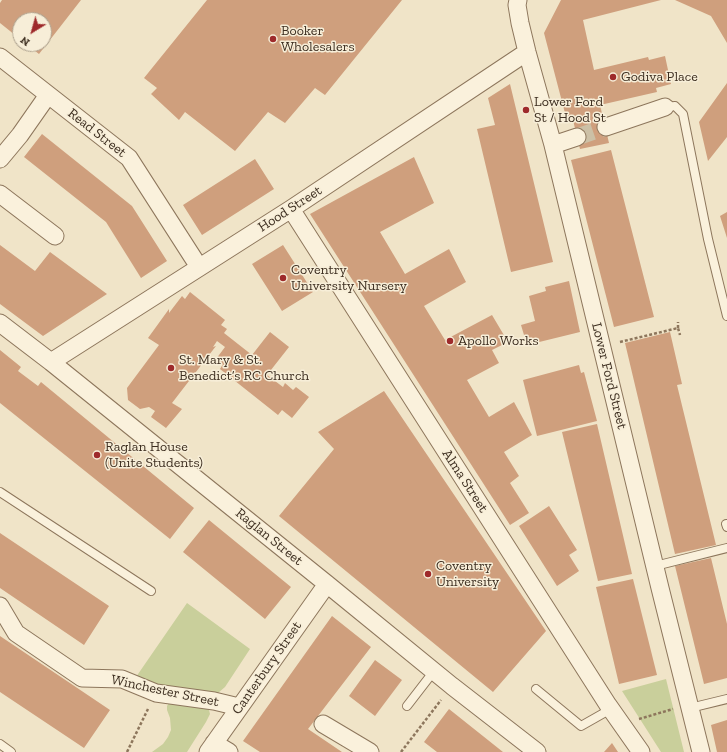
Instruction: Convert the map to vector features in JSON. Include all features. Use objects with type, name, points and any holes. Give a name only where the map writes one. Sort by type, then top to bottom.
[{"type":"street","name":"Lower Ford Street","points":[[518,0],[517,5],[520,23],[527,52],[553,145],[701,752]]},
{"type":"street","name":"Hood Street","points":[[51,362],[291,209],[527,52]]},
{"type":"street","name":"Read Street","points":[[0,58],[129,158],[199,267]]},
{"type":"street","points":[[0,159],[20,135],[48,95]]},
{"type":"street","points":[[606,127],[665,107]]},
{"type":"street","points":[[553,145],[577,137]]},
{"type":"street","points":[[0,194],[55,236]]},
{"type":"street","name":"Alma Street","points":[[291,209],[611,709],[641,752]]},
{"type":"street","name":"Raglan Street","points":[[0,323],[51,362],[452,686],[537,752]]},
{"type":"street","name":"Canterbury Street","points":[[211,747],[327,584]]},
{"type":"street","name":"Winchester Street","points":[[0,606],[16,633],[82,678],[122,679],[156,693],[239,707]]},
{"type":"street","points":[[323,724],[370,752]]},
{"type":"street","points":[[211,747],[229,752]]},
{"type":"lane","points":[[665,107],[675,106],[682,114],[708,239],[727,316]]},
{"type":"lane","points":[[0,492],[151,591]]},
{"type":"lane","points":[[655,566],[727,548]]},
{"type":"lane","points":[[407,706],[434,671]]},
{"type":"lane","points":[[536,689],[581,726],[611,709]]},
{"type":"lane","points":[[689,706],[727,699]]},
{"type":"lane","points":[[0,744],[11,752]]},
{"type":"path","points":[[678,322],[680,335]]},
{"type":"path","points":[[602,346],[678,328]]},
{"type":"path","points":[[401,752],[452,686]]},
{"type":"path","points":[[127,752],[156,693]]},
{"type":"path","points":[[622,724],[689,706]]},
{"type":"green space","points":[[187,603],[250,649],[225,687],[218,693],[210,695],[192,693],[149,683],[136,677]]},
{"type":"green space","points":[[666,679],[684,752],[661,752],[622,691]]},
{"type":"green space","points":[[169,703],[207,708],[209,710],[210,714],[206,722],[187,752],[152,752],[163,744],[171,730],[170,718],[167,710]]},
{"type":"building","points":[[2,0],[81,0],[52,37],[52,12],[12,12],[12,33],[0,23],[0,3]]},
{"type":"building","name":"Booker Wholesalers","points":[[207,0],[402,0],[325,95],[315,88],[285,123],[268,112],[235,151],[185,112],[179,120],[151,94],[157,88],[144,78]]},
{"type":"building","name":"Godiva Place","points":[[561,0],[661,0],[583,20],[594,70],[648,57],[649,60],[665,56],[671,84],[656,88],[657,92],[600,105],[609,143],[580,149],[572,116],[566,117],[544,33]]},
{"type":"building","name":"Godiva Place","points":[[675,0],[727,0],[727,43],[711,16]]},
{"type":"building","name":"Godiva Place","points":[[727,83],[727,137],[708,161],[699,122]]},
{"type":"building","points":[[510,84],[553,262],[511,272],[477,129],[495,125],[488,98]]},
{"type":"building","points":[[42,134],[132,206],[167,261],[141,278],[106,222],[24,157]]},
{"type":"building","points":[[611,150],[654,317],[614,327],[571,160]]},
{"type":"building","name":"Coventry University","points":[[414,157],[434,203],[380,232],[405,274],[449,249],[466,282],[424,306],[445,340],[492,315],[508,342],[492,350],[499,363],[467,380],[489,417],[514,402],[532,435],[504,452],[519,476],[510,483],[529,513],[510,525],[310,214]]},
{"type":"building","points":[[255,159],[274,189],[202,235],[183,205]]},
{"type":"building","points":[[727,212],[727,238],[720,216]]},
{"type":"building","points":[[0,245],[35,271],[50,252],[107,294],[43,336],[0,304]]},
{"type":"building","name":"Coventry University Nursery","points":[[283,245],[313,292],[282,311],[252,264]]},
{"type":"building","points":[[569,281],[580,332],[527,345],[521,325],[535,321],[529,296],[546,291],[545,287]]},
{"type":"building","points":[[190,292],[225,320],[221,325],[227,329],[224,333],[252,355],[270,332],[289,347],[267,375],[283,387],[285,383],[293,390],[296,387],[309,397],[292,418],[282,410],[278,415],[220,369],[223,364],[216,359],[225,347],[217,341],[213,347],[216,346],[172,403],[182,409],[166,428],[151,417],[155,411],[149,407],[140,409],[128,400],[127,388],[159,345],[148,338],[169,309],[169,313],[182,296],[185,299]]},
{"type":"building","points":[[670,332],[682,384],[677,385],[716,545],[675,554],[625,343]]},
{"type":"building","name":"Raglan House (Unite Students)","points":[[0,350],[21,367],[18,371],[38,386],[41,382],[194,508],[170,539],[0,403]]},
{"type":"building","points":[[579,365],[581,373],[584,372],[597,421],[537,436],[523,380]]},
{"type":"building","name":"Coventry University","points":[[384,391],[546,631],[493,692],[279,516],[334,449],[318,432]]},
{"type":"building","points":[[597,424],[632,574],[598,581],[562,432]]},
{"type":"building","points":[[549,506],[577,550],[569,555],[579,571],[557,586],[519,526]]},
{"type":"building","points":[[209,520],[291,587],[265,619],[183,552]]},
{"type":"building","points":[[0,533],[109,606],[84,645],[0,588]]},
{"type":"building","points":[[711,558],[727,624],[727,678],[704,684],[675,566]]},
{"type":"building","points":[[633,579],[657,675],[619,684],[596,587]]},
{"type":"building","points":[[332,616],[371,647],[308,729],[342,752],[260,752],[243,741]]},
{"type":"building","points":[[0,636],[110,710],[84,748],[0,692]]},
{"type":"building","points":[[375,660],[402,680],[375,716],[349,696]]},
{"type":"building","points":[[449,709],[503,752],[437,752],[424,742]]},
{"type":"building","points":[[727,720],[727,752],[717,752],[711,725]]},
{"type":"building","points":[[612,743],[618,752],[604,752]]},
{"type":"tunnel","points":[[577,137],[606,127]]},
{"type":"place","name":"Booker Wholesalers","points":[[273,39]]},
{"type":"place","name":"Godiva Place","points":[[613,77]]},
{"type":"place","name":"Lower Ford St / Hood St","points":[[526,110]]},
{"type":"place","name":"Coventry University Nursery","points":[[283,278]]},
{"type":"place","name":"Apollo Works","points":[[450,341]]},
{"type":"place","name":"St. Mary & St. Benedict’s RC Church","points":[[171,368]]},
{"type":"place","name":"Raglan House (Unite Students)","points":[[97,455]]},
{"type":"place","name":"Coventry University","points":[[428,574]]}]
